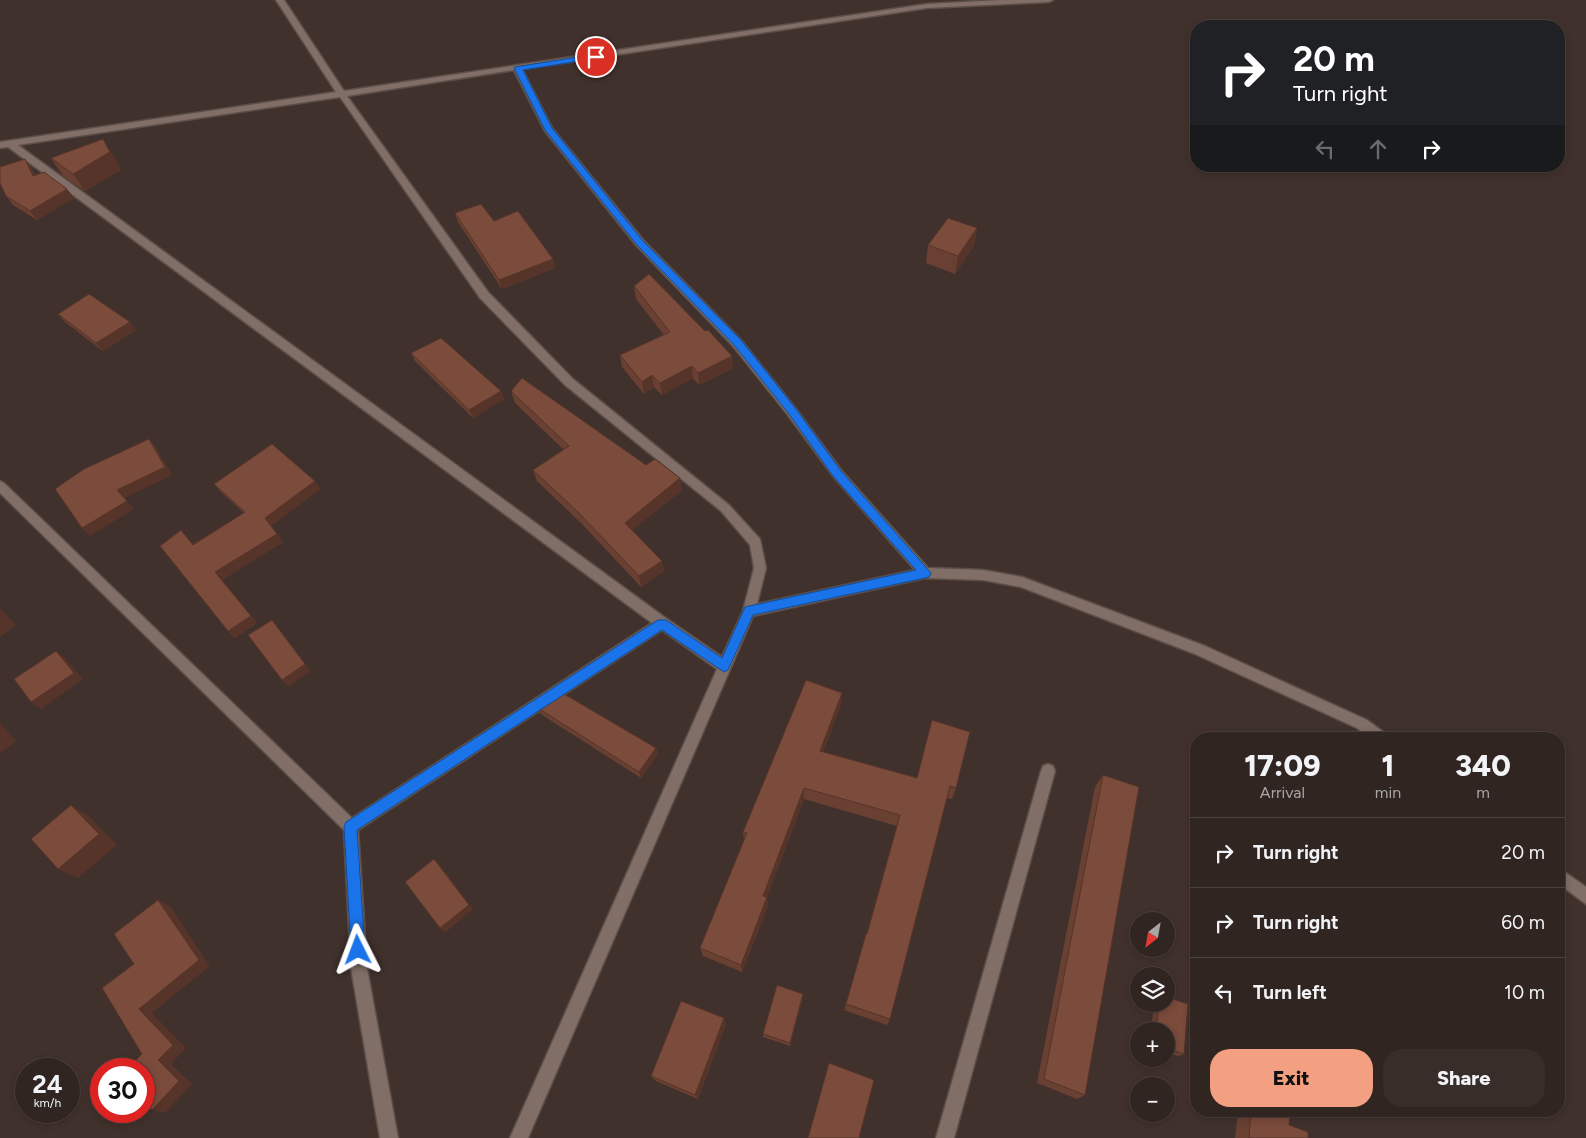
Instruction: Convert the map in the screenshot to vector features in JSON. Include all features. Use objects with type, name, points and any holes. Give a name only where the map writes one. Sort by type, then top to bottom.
[{"type":"street","points":[[280,0],[342,94],[484,295],[569,382],[725,508],[756,543],[760,568],[749,611],[519,1138]]},
{"type":"street","points":[[5,144],[927,6],[1050,0]]},
{"type":"street","points":[[518,68],[548,129],[640,243],[737,343],[792,412],[837,474],[925,573]]},
{"type":"street","points":[[5,144],[662,623],[724,666]]},
{"type":"street","points":[[0,486],[351,827],[359,968],[389,1138]]},
{"type":"street","points":[[749,611],[925,573],[983,575],[1022,582],[1200,650],[1362,724],[1372,732]]},
{"type":"street","points":[[351,827],[662,623]]},
{"type":"street","points":[[945,1138],[1048,771]]},
{"type":"street","points":[[1565,880],[1586,896]]},
{"type":"building","points":[[103,139],[110,152],[73,174],[51,158]]},
{"type":"building","points":[[25,159],[33,176],[44,172],[67,189],[30,211],[6,196],[0,183],[0,167]]},
{"type":"building","points":[[481,204],[494,221],[518,211],[553,259],[499,280],[455,213]]},
{"type":"building","points":[[948,218],[977,228],[958,256],[928,245]]},
{"type":"building","points":[[649,274],[705,331],[708,330],[732,356],[698,373],[692,366],[660,383],[652,375],[642,382],[620,355],[670,332],[634,286]]},
{"type":"building","points":[[89,294],[130,322],[96,343],[58,314]]},
{"type":"building","points":[[441,338],[501,391],[469,410],[411,353]]},
{"type":"building","points":[[522,378],[646,465],[655,459],[680,478],[625,523],[662,561],[639,576],[579,513],[533,470],[569,446],[511,391]]},
{"type":"building","points":[[149,439],[165,467],[117,490],[127,501],[82,528],[55,489],[84,469]]},
{"type":"building","points":[[272,444],[315,481],[265,518],[277,534],[215,572],[251,616],[228,631],[160,546],[181,530],[193,545],[245,512],[214,484]]},
{"type":"building","points":[[272,620],[305,664],[282,680],[248,635]]},
{"type":"building","points":[[56,651],[74,673],[31,702],[14,679]]},
{"type":"building","points":[[806,680],[842,693],[820,751],[917,778],[932,720],[970,732],[956,788],[950,786],[890,1019],[846,1004],[900,815],[804,788],[763,896],[767,897],[741,965],[700,948],[747,833],[743,832]]},
{"type":"building","points":[[559,691],[656,748],[639,772],[536,707]]},
{"type":"building","points":[[1103,775],[1139,787],[1085,1095],[1044,1079]]},
{"type":"building","points":[[71,805],[99,834],[58,869],[31,839]]},
{"type":"building","points":[[434,859],[469,905],[440,928],[405,882]]},
{"type":"building","points":[[158,900],[199,960],[139,1009],[173,1045],[158,1060],[179,1081],[155,1107],[155,1058],[138,1058],[142,1054],[102,988],[134,964],[114,934]]},
{"type":"building","points":[[777,985],[803,994],[790,1043],[763,1034]]},
{"type":"building","points":[[1175,1000],[1188,1004],[1184,1054],[1175,1051],[1175,1022],[1157,1022],[1158,1012],[1175,1012]]},
{"type":"building","points":[[681,1001],[724,1018],[695,1095],[651,1076]]},
{"type":"building","points":[[829,1063],[874,1080],[859,1138],[808,1138]]},
{"type":"building","points":[[1251,1117],[1290,1117],[1289,1125],[1308,1132],[1308,1138],[1249,1138]]},
{"type":"route","points":[[358,950],[351,827],[662,623],[724,666],[749,611],[925,573],[837,474],[792,412],[737,343],[640,243],[548,129],[518,68],[596,57]]}]
